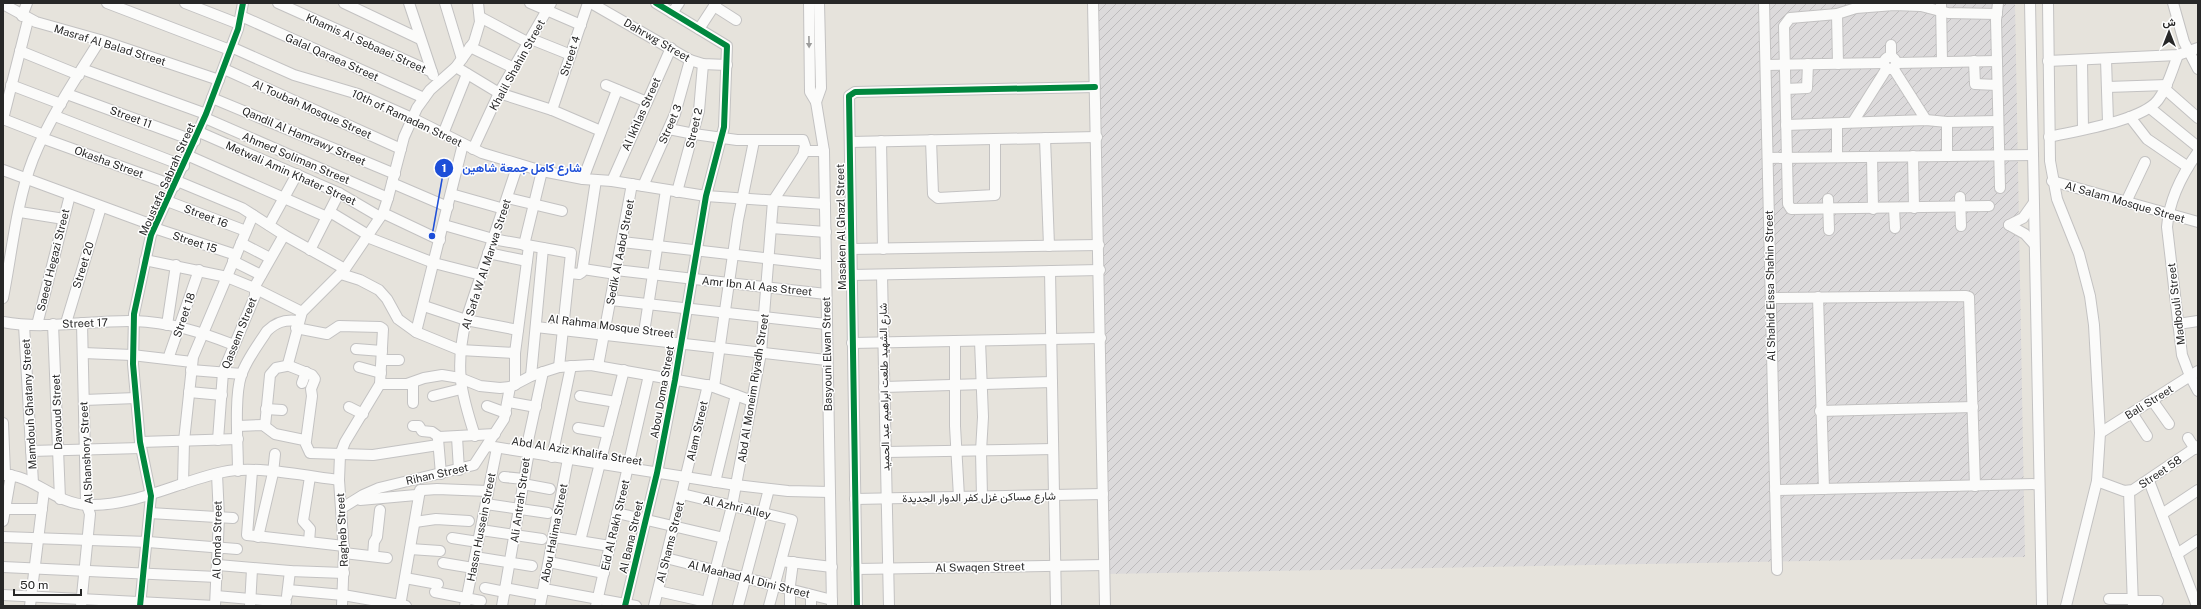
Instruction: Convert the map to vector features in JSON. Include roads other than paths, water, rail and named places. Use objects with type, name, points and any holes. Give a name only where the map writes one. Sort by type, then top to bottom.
[{"type":"street","points":[[3,119],[20,51],[27,3]]},
{"type":"street","name":"10th of Ramadan Street","points":[[107,3],[231,48],[294,75],[358,94],[412,118],[473,149],[542,171],[583,179],[612,181],[706,196],[826,204]]},
{"type":"street","name":"Galal Qaraea Street","points":[[185,3],[240,20],[424,98]]},
{"type":"street","name":"Moustafa Sabrah Street","points":[[140,604],[148,542],[151,496],[140,445],[132,355],[133,321],[145,260],[154,227],[189,156],[220,80],[240,20],[243,3]]},
{"type":"street","name":"Khamis Al Sebaaei Street","points":[[278,3],[432,72]]},
{"type":"street","points":[[344,3],[420,38]]},
{"type":"street","points":[[409,3],[437,84]]},
{"type":"street","points":[[445,3],[459,63],[467,74],[499,92],[552,110],[601,131]]},
{"type":"street","points":[[287,365],[299,320],[343,271],[381,215],[388,198],[401,149],[412,118],[424,98],[459,63],[479,30],[480,17],[478,3]]},
{"type":"street","points":[[530,3],[548,7],[581,25]]},
{"type":"street","name":"Street 4","points":[[552,110],[588,3]]},
{"type":"street","name":"Dahrwg Street","points":[[591,3],[690,60],[703,64],[727,65]]},
{"type":"street","points":[[656,3],[699,28],[715,4],[736,20]]},
{"type":"street","points":[[672,13],[679,3]]},
{"type":"street","name":"Basyouni Elwan Street","points":[[809,3],[810,88],[811,96],[816,102]]},
{"type":"street","name":"Basyouni Elwan Street","points":[[819,3],[820,88],[816,102],[824,151],[826,204],[826,360],[832,603]]},
{"type":"street","points":[[1093,3],[1100,270],[1105,606]]},
{"type":"street","name":"Al Shahid Eissa Shahin Street","points":[[1764,3],[1777,570]]},
{"type":"street","points":[[1998,3],[1997,85],[2000,188]]},
{"type":"street","points":[[2030,3],[2042,606]]},
{"type":"street","points":[[2048,3],[2049,137],[2052,181],[2079,254],[2090,296],[2094,325],[2100,433],[2097,481],[2066,606]]},
{"type":"street","points":[[2173,3],[2180,31],[2193,50],[2198,69]]},
{"type":"street","name":"Masraf Al Balad Street","points":[[3,4],[25,18],[100,40],[220,80]]},
{"type":"street","points":[[1989,206],[1960,202],[1914,208],[1796,210],[1789,207],[1784,26],[1787,20],[1837,14],[1866,7],[1921,5],[1997,14]]},
{"type":"street","name":"Khalil Shahin Street","points":[[473,149],[499,92],[530,41],[548,7]]},
{"type":"street","points":[[1941,8],[1942,62]]},
{"type":"street","points":[[1837,14],[1838,64]]},
{"type":"street","points":[[480,17],[530,41],[571,55]]},
{"type":"street","name":"Abou Doma Street","points":[[657,473],[675,380],[706,196],[725,118],[728,49],[726,45],[699,28]]},
{"type":"street","points":[[3,298],[5,276],[14,243],[26,180],[43,137],[100,40]]},
{"type":"street","points":[[1853,122],[1890,64],[1891,45]]},
{"type":"street","points":[[470,47],[514,68]]},
{"type":"street","name":"Al Ikhlas Street","points":[[612,181],[671,48]]},
{"type":"street","points":[[2048,60],[2082,60],[2178,55],[2193,50]]},
{"type":"street","name":"Ahmed Soliman Street","points":[[20,51],[205,116],[388,198]]},
{"type":"street","points":[[2049,137],[2130,117],[2150,108],[2166,87],[2178,55]]},
{"type":"street","points":[[2106,59],[2108,122]]},
{"type":"street","name":"Street 3","points":[[643,186],[669,129],[680,100],[690,60]]},
{"type":"street","points":[[2082,60],[2083,129]]},
{"type":"street","points":[[1974,61],[1975,84],[1997,85]]},
{"type":"street","points":[[1766,65],[1997,61]]},
{"type":"street","name":"Street 2","points":[[677,192],[694,134],[701,97],[703,64]]},
{"type":"street","points":[[1786,89],[1807,88],[1808,64]]},
{"type":"street","points":[[1890,64],[1926,120]]},
{"type":"street","name":"Al Toubah Mosque Street","points":[[224,69],[401,149]]},
{"type":"street","points":[[443,134],[467,74]]},
{"type":"street","points":[[11,85],[61,104]]},
{"type":"street","points":[[606,85],[647,102]]},
{"type":"street","name":"Masaken Al Ghazl Street","points":[[857,606],[849,99],[852,92],[1095,87]]},
{"type":"street","points":[[2107,87],[2166,87],[2198,118]]},
{"type":"street","points":[[583,179],[617,90]]},
{"type":"street","name":"Street 11","points":[[67,94],[197,136]]},
{"type":"street","name":"Qandil Al Hamrawy Street","points":[[212,98],[394,179],[448,208]]},
{"type":"street","points":[[2150,108],[2198,147]]},
{"type":"street","points":[[55,116],[184,166]]},
{"type":"street","points":[[2130,117],[2146,139],[2188,167]]},
{"type":"street","name":"Okasha Street","points":[[3,119],[43,137],[242,208],[343,271],[379,290],[387,299],[398,319]]},
{"type":"street","points":[[1786,125],[1926,120],[1946,122],[1998,121]]},
{"type":"street","points":[[1946,122],[1947,156]]},
{"type":"street","points":[[1837,124],[1837,157]]},
{"type":"street","points":[[669,129],[721,139],[754,141],[803,140],[805,141],[805,150],[824,151]]},
{"type":"street","name":"Metwali Amin Khater Street","points":[[197,136],[297,174],[339,193],[381,215],[440,240]]},
{"type":"street","points":[[850,142],[1097,137]]},
{"type":"street","points":[[1045,138],[1049,246]]},
{"type":"street","points":[[931,140],[933,194],[938,198],[995,195],[995,139]]},
{"type":"street","name":"Alam Street","points":[[687,478],[721,348],[742,199],[754,141]]},
{"type":"street","points":[[881,141],[883,249]]},
{"type":"street","points":[[416,332],[424,306],[463,144]]},
{"type":"street","name":"Abd Al Moneim Riyadh Street","points":[[706,604],[732,506],[752,401],[765,317],[774,201],[805,150]]},
{"type":"street","points":[[2168,214],[2188,167],[2198,152]]},
{"type":"street","points":[[1768,158],[2033,155]]},
{"type":"street","points":[[189,156],[284,198],[329,215],[367,236],[434,263],[481,275]]},
{"type":"street","points":[[1913,156],[1914,208]]},
{"type":"street","points":[[1872,157],[1873,209]]},
{"type":"street","points":[[2126,202],[2145,162]]},
{"type":"street","name":"Al Safa W Al Marwa Street","points":[[475,436],[461,389],[460,350],[466,320],[508,198],[518,164]]},
{"type":"street","name":"Street 15","points":[[3,170],[235,258],[261,275]]},
{"type":"street","name":"Rihan Street","points":[[342,508],[354,500],[386,486],[459,470],[477,464],[492,447],[496,434],[506,413],[513,386],[515,353],[527,261],[527,246],[534,204],[542,171]]},
{"type":"street","points":[[269,225],[297,174]]},
{"type":"street","points":[[570,273],[581,273],[583,269],[596,180]]},
{"type":"street","name":"Al Salam Mosque Street","points":[[2052,181],[2198,222]]},
{"type":"street","name":"Sedik Al Aabd Street","points":[[598,366],[632,184]]},
{"type":"street","points":[[643,339],[666,190]]},
{"type":"street","points":[[310,250],[339,193]]},
{"type":"street","points":[[451,194],[504,209]]},
{"type":"street","name":"Saeed Hegazi Street","points":[[36,325],[70,195]]},
{"type":"street","points":[[508,198],[562,211]]},
{"type":"street","points":[[1828,199],[1829,230]]},
{"type":"street","name":"Street 16","points":[[167,201],[246,231]]},
{"type":"street","points":[[1960,202],[1961,226]]},
{"type":"street","points":[[2034,204],[2022,218],[2009,225],[2025,234],[2034,244]]},
{"type":"street","name":"Street 20","points":[[66,323],[101,207]]},
{"type":"street","points":[[1894,208],[1894,228]]},
{"type":"street","points":[[20,212],[64,218]]},
{"type":"street","points":[[183,484],[184,441],[191,366],[203,332],[253,214]]},
{"type":"street","name":"Madbouli Street","points":[[2168,214],[2168,233],[2182,355],[2194,374],[2198,391]]},
{"type":"street","points":[[444,225],[493,239],[571,253],[559,367]]},
{"type":"street","points":[[771,228],[826,232]]},
{"type":"street","name":"Qassem Street","points":[[218,440],[223,372],[255,296],[254,288],[284,235]]},
{"type":"street","points":[[3,241],[14,243]]},
{"type":"street","points":[[622,242],[826,265]]},
{"type":"street","points":[[241,243],[270,258]]},
{"type":"street","points":[[851,249],[1099,245]]},
{"type":"street","points":[[531,376],[542,248]]},
{"type":"street","points":[[488,253],[527,261]]},
{"type":"street","points":[[145,260],[176,265],[227,277],[254,288],[299,320],[327,334],[339,326],[382,328],[398,319],[416,332],[460,350],[515,353]]},
{"type":"street","points":[[167,325],[176,265]]},
{"type":"street","name":"Amr Ibn Al Aas Street","points":[[583,269],[653,274],[826,294]]},
{"type":"street","name":"Street 18","points":[[168,359],[199,270]]},
{"type":"street","points":[[852,275],[1100,270]]},
{"type":"street","points":[[1050,272],[1056,606]]},
{"type":"street","name":"شارع الشهيد طلعت ابراهيم عبد الحميد","points":[[882,275],[889,606]]},
{"type":"street","points":[[1818,297],[1820,411],[1824,489]]},
{"type":"street","points":[[1771,298],[1970,297],[1975,486]]},
{"type":"street","points":[[611,300],[826,324]]},
{"type":"street","points":[[424,306],[466,320],[518,330]]},
{"type":"street","points":[[238,471],[238,389],[242,374],[267,331],[284,320],[299,320]]},
{"type":"street","name":"Street 17","points":[[3,322],[36,325],[133,321],[180,326],[203,332],[234,344]]},
{"type":"street","points":[[2178,324],[2198,322]]},
{"type":"street","name":"Al Shanshory Street","points":[[81,603],[90,514],[86,505],[82,323]]},
{"type":"street","name":"Dawoud Street","points":[[53,324],[60,499]]},
{"type":"street","name":"Mamdouh Ghatany Street","points":[[24,325],[33,483]]},
{"type":"street","name":"Al Rahma Mosque Street","points":[[536,327],[826,360]]},
{"type":"street","points":[[340,455],[345,442],[380,384],[382,328]]},
{"type":"street","points":[[852,343],[1101,338]]},
{"type":"street","points":[[980,340],[983,417],[981,451],[982,497]]},
{"type":"street","points":[[955,341],[957,385],[955,426],[959,497]]},
{"type":"street","points":[[356,349],[399,360]]},
{"type":"street","points":[[83,353],[132,355],[168,359],[191,366],[242,374]]},
{"type":"street","points":[[265,426],[270,375],[276,368],[287,365],[306,372],[313,376],[314,379],[311,387],[312,396],[306,441],[310,453],[373,455],[457,437],[496,434]]},
{"type":"street","points":[[552,457],[571,366]]},
{"type":"street","points":[[380,384],[413,383],[433,376],[460,378],[490,388],[513,386],[531,376],[559,367],[598,366],[711,386],[752,401]]},
{"type":"street","points":[[359,367],[381,373]]},
{"type":"street","points":[[580,541],[624,370]]},
{"type":"street","points":[[302,383],[306,372]]},
{"type":"street","name":"Ali Antrah Street","points":[[502,606],[511,563],[528,457],[527,453],[543,372]]},
{"type":"street","name":"Bali Street","points":[[2100,433],[2194,374]]},
{"type":"street","name":"Eid Al Rakh Street","points":[[597,602],[649,375]]},
{"type":"street","points":[[884,387],[1052,382]]},
{"type":"street","points":[[413,383],[414,403]]},
{"type":"street","points":[[433,396],[461,389]]},
{"type":"street","points":[[188,392],[222,395]]},
{"type":"street","points":[[715,482],[736,394]]},
{"type":"street","points":[[580,396],[616,402]]},
{"type":"street","points":[[84,400],[136,398]]},
{"type":"street","points":[[2152,400],[2169,424]]},
{"type":"street","points":[[508,402],[536,407]]},
{"type":"street","points":[[488,406],[506,413]]},
{"type":"street","points":[[349,407],[363,414]]},
{"type":"street","points":[[1820,411],[1973,407]]},
{"type":"street","points":[[266,409],[282,410]]},
{"type":"street","points":[[2132,413],[2147,436]]},
{"type":"street","points":[[3,423],[6,475],[3,521]]},
{"type":"street","points":[[238,426],[265,426],[274,434],[306,441]]},
{"type":"street","points":[[413,426],[419,426],[422,431],[432,432],[438,441],[441,474]]},
{"type":"street","points":[[578,428],[608,433]]},
{"type":"street","points":[[457,437],[459,470]]},
{"type":"street","points":[[2188,438],[2196,448]]},
{"type":"street","points":[[31,451],[85,450],[184,441],[238,439]]},
{"type":"street","name":"Abd Al Aziz Khalifa Street","points":[[492,447],[736,485],[769,489],[830,492]]},
{"type":"street","name":"Hassn Hussein Street","points":[[466,602],[486,504],[492,447]]},
{"type":"street","name":"Street 58","points":[[2097,481],[2129,491],[2136,489],[2196,448]]},
{"type":"street","points":[[886,452],[1053,449]]},
{"type":"street","points":[[254,536],[273,473],[275,454]]},
{"type":"street","name":"Ragheb Street","points":[[340,455],[339,480],[344,550],[342,606]]},
{"type":"street","name":"Abou Halima Street","points":[[540,606],[568,459]]},
{"type":"street","points":[[6,475],[33,483],[44,491],[60,499],[86,505],[106,504],[151,496],[183,484],[217,474],[238,471],[310,476],[339,480]]},
{"type":"street","points":[[252,471],[246,533],[254,536],[309,542],[387,558]]},
{"type":"street","name":"Al Bana Street","points":[[629,605],[645,519],[657,473]]},
{"type":"street","name":"Al Omda Street","points":[[215,603],[218,565],[219,517],[217,474]]},
{"type":"street","points":[[309,542],[310,529],[303,520],[310,476]]},
{"type":"street","points":[[504,477],[550,489]]},
{"type":"street","points":[[288,590],[343,596],[402,606],[405,578],[422,478]]},
{"type":"street","name":"Al Shams Street","points":[[654,606],[687,478]]},
{"type":"street","points":[[2149,481],[2177,554],[2195,594],[2197,606]]},
{"type":"street","points":[[1775,490],[2039,484]]},
{"type":"street","points":[[354,500],[415,495],[423,490],[437,489],[488,491]]},
{"type":"street","points":[[738,606],[769,489]]},
{"type":"street","points":[[2162,514],[2198,490]]},
{"type":"street","points":[[30,601],[44,491]]},
{"type":"street","points":[[2129,491],[2133,602]]},
{"type":"street","name":"Al Azhri Alley","points":[[682,494],[792,520],[781,561]]},
{"type":"street","name":"شارع مساكن غزل كفر الدوار الجديدة","points":[[855,499],[1103,494]]},
{"type":"street","points":[[486,504],[548,512]]},
{"type":"street","points":[[4,509],[42,509]]},
{"type":"street","points":[[373,556],[374,542],[377,538],[380,510]]},
{"type":"street","points":[[150,513],[219,517],[246,525]]},
{"type":"street","points":[[617,513],[724,538]]},
{"type":"street","points":[[415,522],[436,519],[469,521]]},
{"type":"street","points":[[481,530],[542,539]]},
{"type":"street","points":[[3,537],[148,542],[237,549]]},
{"type":"street","points":[[554,537],[610,546]]},
{"type":"street","points":[[452,538],[478,542]]},
{"type":"street","points":[[2177,554],[2198,540]]},
{"type":"street","points":[[410,549],[440,552]]},
{"type":"street","points":[[475,557],[532,566]]},
{"type":"street","name":"Al Maahad Al Dini Street","points":[[666,558],[775,585],[811,595],[832,603]]},
{"type":"street","points":[[769,606],[781,561],[832,566]]},
{"type":"street","points":[[549,562],[604,573]]},
{"type":"street","points":[[790,606],[789,589],[793,562]]},
{"type":"street","points":[[443,563],[473,568]]},
{"type":"street","points":[[218,565],[252,569],[344,573]]},
{"type":"street","name":"Al Swaqen Street","points":[[856,569],[1104,565]]},
{"type":"street","points":[[3,567],[144,572],[217,577]]},
{"type":"street","points":[[250,603],[252,569]]},
{"type":"street","points":[[3,595],[30,601],[81,603],[286,604],[290,571]]},
{"type":"street","points":[[405,578],[436,588],[466,602],[481,601]]},
{"type":"street","points":[[485,588],[543,592],[597,602],[629,605]]},
{"type":"street","points":[[658,591],[706,604]]},
{"type":"street","points":[[811,595],[811,606]]},
{"type":"street","points":[[2109,599],[2133,602],[2158,601]]},
{"type":"place","name":"شارع كامل جمعة شاهين","points":[[432,236]]}]
